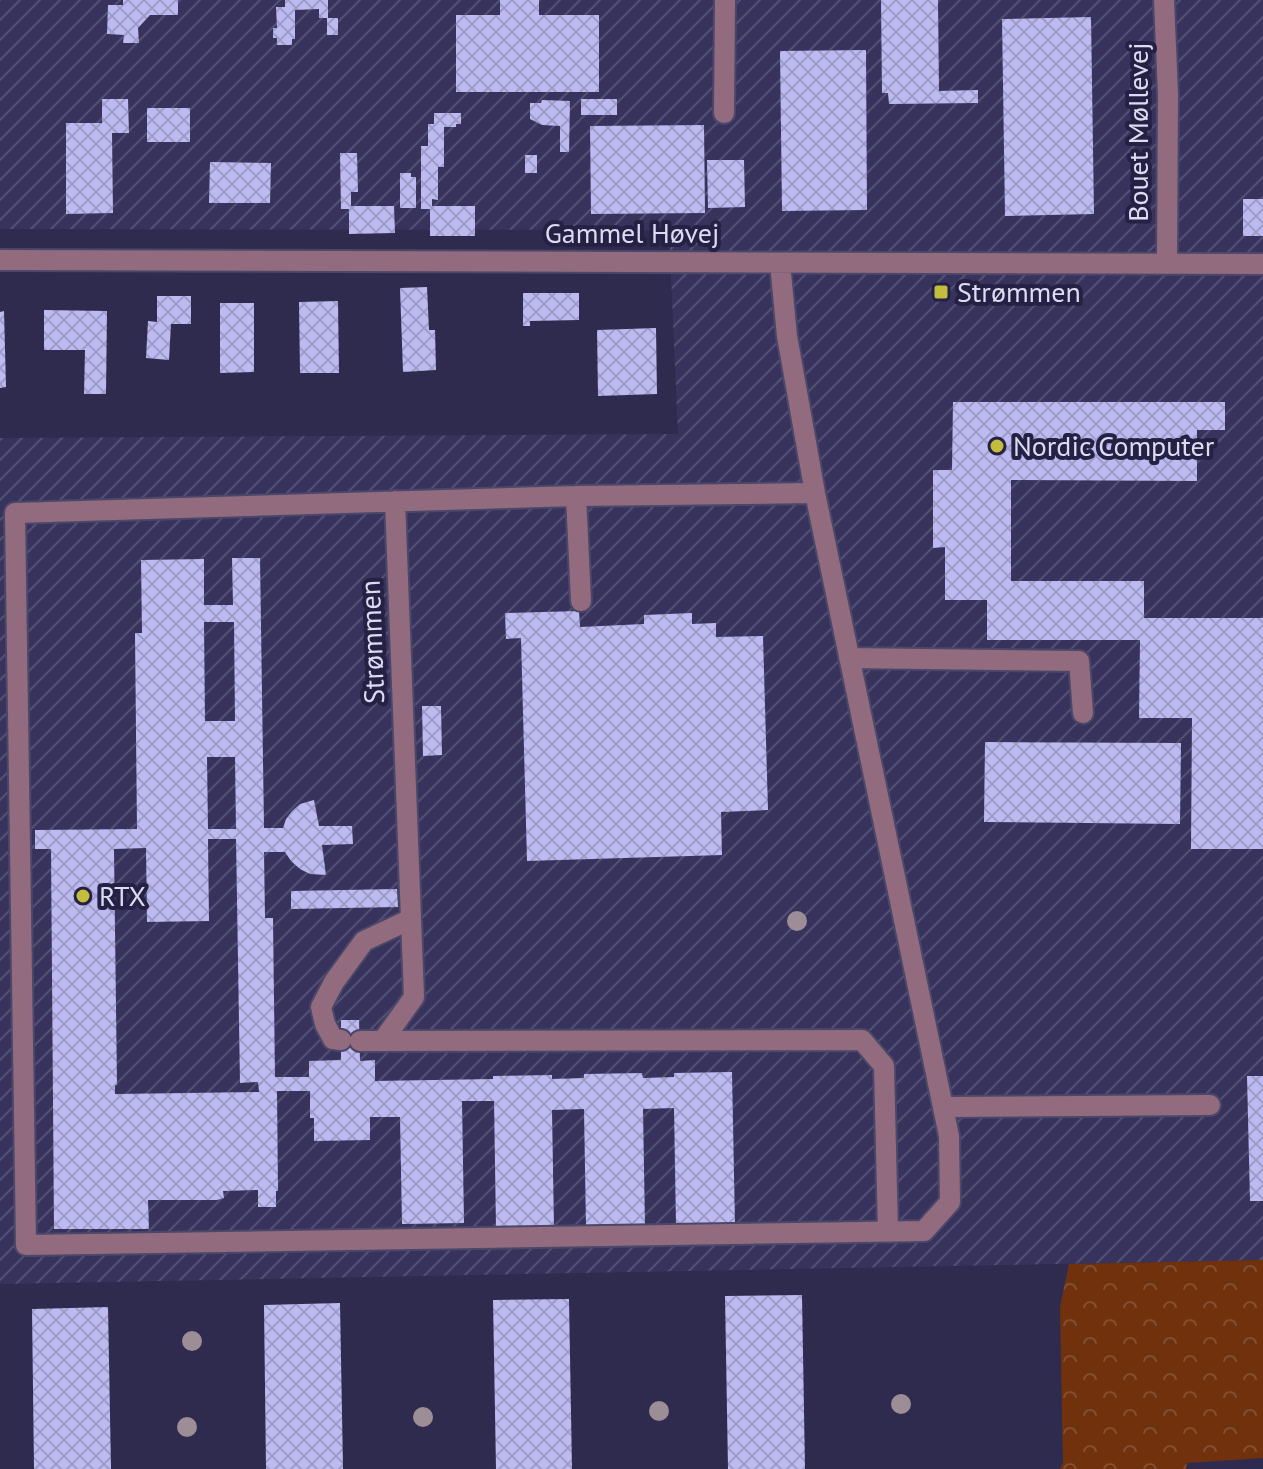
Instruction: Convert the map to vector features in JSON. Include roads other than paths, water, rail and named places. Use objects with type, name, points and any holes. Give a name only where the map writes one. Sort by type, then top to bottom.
[{"type":"street","points":[[724,113],[725,0]]},
{"type":"street","name":"Bouet Møllevej","points":[[1164,0],[1168,94],[1167,264]]},
{"type":"street","name":"Gammel Høvej","points":[[0,260],[1263,264]]},
{"type":"street","points":[[780,263],[787,336],[815,493],[949,1136],[950,1202],[924,1231],[26,1245],[15,513],[576,496],[815,493]]},
{"type":"street","points":[[576,496],[581,601]]},
{"type":"street","name":"Strømmen","points":[[384,1039],[414,997],[395,501]]},
{"type":"street","points":[[849,658],[1079,661],[1083,713]]},
{"type":"street","points":[[411,919],[364,941],[334,982],[321,1007],[333,1039],[862,1040],[884,1066],[888,1232]]},
{"type":"street","points":[[943,1107],[1210,1105]]},
{"type":"place","name":"Strømmen","points":[[941,292]]},
{"type":"place","name":"Nordic Computer","points":[[997,446]]},
{"type":"place","name":"RTX","points":[[83,896]]}]
